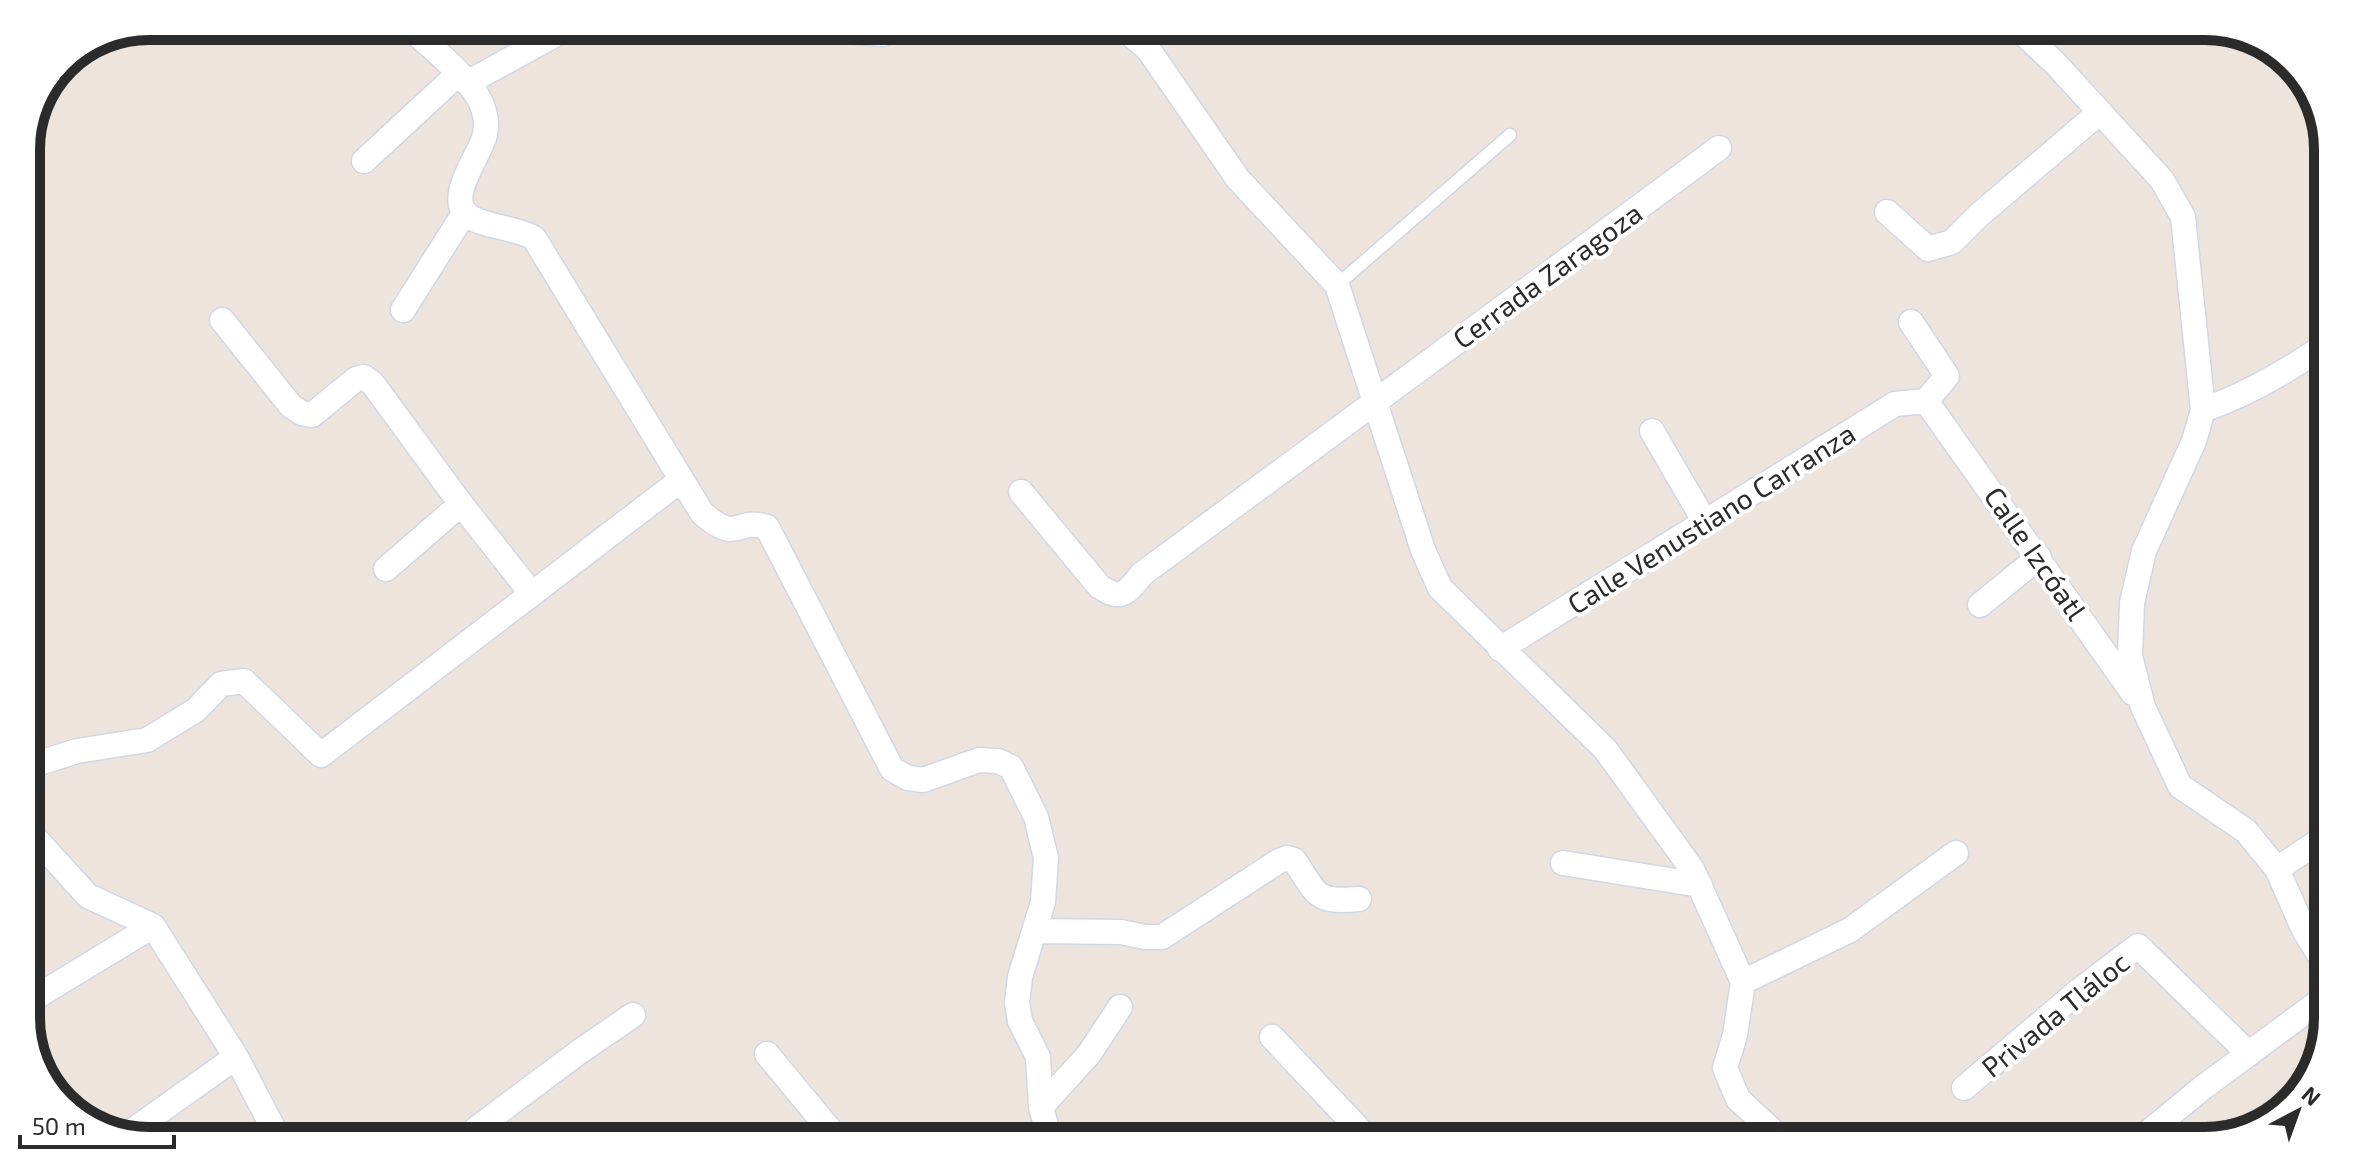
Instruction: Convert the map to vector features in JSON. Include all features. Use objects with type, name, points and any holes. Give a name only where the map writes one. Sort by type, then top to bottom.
[{"type":"street","points":[[423,40],[463,79],[482,104],[486,120],[484,137],[462,185],[460,200],[465,212],[479,220],[522,231],[534,238],[702,513],[719,528],[738,530],[756,523],[767,527],[892,769],[908,778],[923,780],[979,760],[998,761],[1011,767],[1036,817],[1046,858],[1043,902],[1020,977],[1017,1003],[1020,1021],[1038,1057],[1041,1107],[1046,1127]]},
{"type":"street","points":[[364,161],[463,79],[542,40]]},
{"type":"street","points":[[1138,40],[1148,49],[1238,179],[1337,285],[1423,550],[1440,588],[1605,749],[1692,869],[1743,982],[1735,1035],[1725,1068],[1738,1099],[1768,1127]]},
{"type":"street","points":[[2037,40],[2162,180],[2183,217],[2203,410],[2194,441],[2144,551],[2132,603],[2130,656],[2143,707],[2180,786],[2246,831],[2277,869],[2314,946]]},
{"type":"street","points":[[1887,212],[1928,249],[1952,242],[1979,215],[2100,112]]},
{"type":"street","name":"Cerrada Zaragoza","points":[[1021,492],[1099,586],[1108,593],[1120,595],[1129,591],[1142,574],[1719,148]]},
{"type":"street","points":[[403,310],[465,212]]},
{"type":"street","points":[[222,320],[291,406],[302,413],[312,415],[356,379],[364,377],[373,384],[532,594]]},
{"type":"street","points":[[1911,322],[1947,376],[1926,401]]},
{"type":"street","points":[[2203,410],[2240,397],[2314,353]]},
{"type":"street","name":"Calle Venustiano Carranza","points":[[1500,649],[1895,404],[1926,401]]},
{"type":"street","name":"Calle Izcóatl","points":[[1926,401],[2143,707]]},
{"type":"street","points":[[1652,431],[1705,522]]},
{"type":"street","points":[[40,763],[77,751],[147,740],[196,710],[221,684],[244,681],[321,755],[681,480]]},
{"type":"street","points":[[386,569],[461,504]]},
{"type":"street","points":[[1980,605],[2039,557]]},
{"type":"street","points":[[40,843],[88,896],[153,926],[236,1057],[273,1127]]},
{"type":"street","points":[[2277,869],[2314,844]]},
{"type":"street","points":[[1743,982],[1850,930],[1956,853]]},
{"type":"street","points":[[1036,931],[1121,932],[1162,937],[1287,858],[1294,860],[1319,897],[1333,901],[1359,899]]},
{"type":"street","points":[[1563,863],[1700,885]]},
{"type":"street","points":[[40,995],[153,926]]},
{"type":"street","name":"Privada Tláloc","points":[[1964,1088],[2080,990],[2138,946],[2249,1054]]},
{"type":"street","points":[[2156,1127],[2314,1005]]},
{"type":"street","points":[[1041,1107],[1089,1054],[1120,1007]]},
{"type":"street","points":[[479,1127],[633,1015]]},
{"type":"street","points":[[1272,1037],[1357,1127]]},
{"type":"street","points":[[767,1054],[827,1127]]},
{"type":"street","points":[[139,1126],[236,1057]]},
{"type":"lane","points":[[1337,285],[1510,135]]}]
